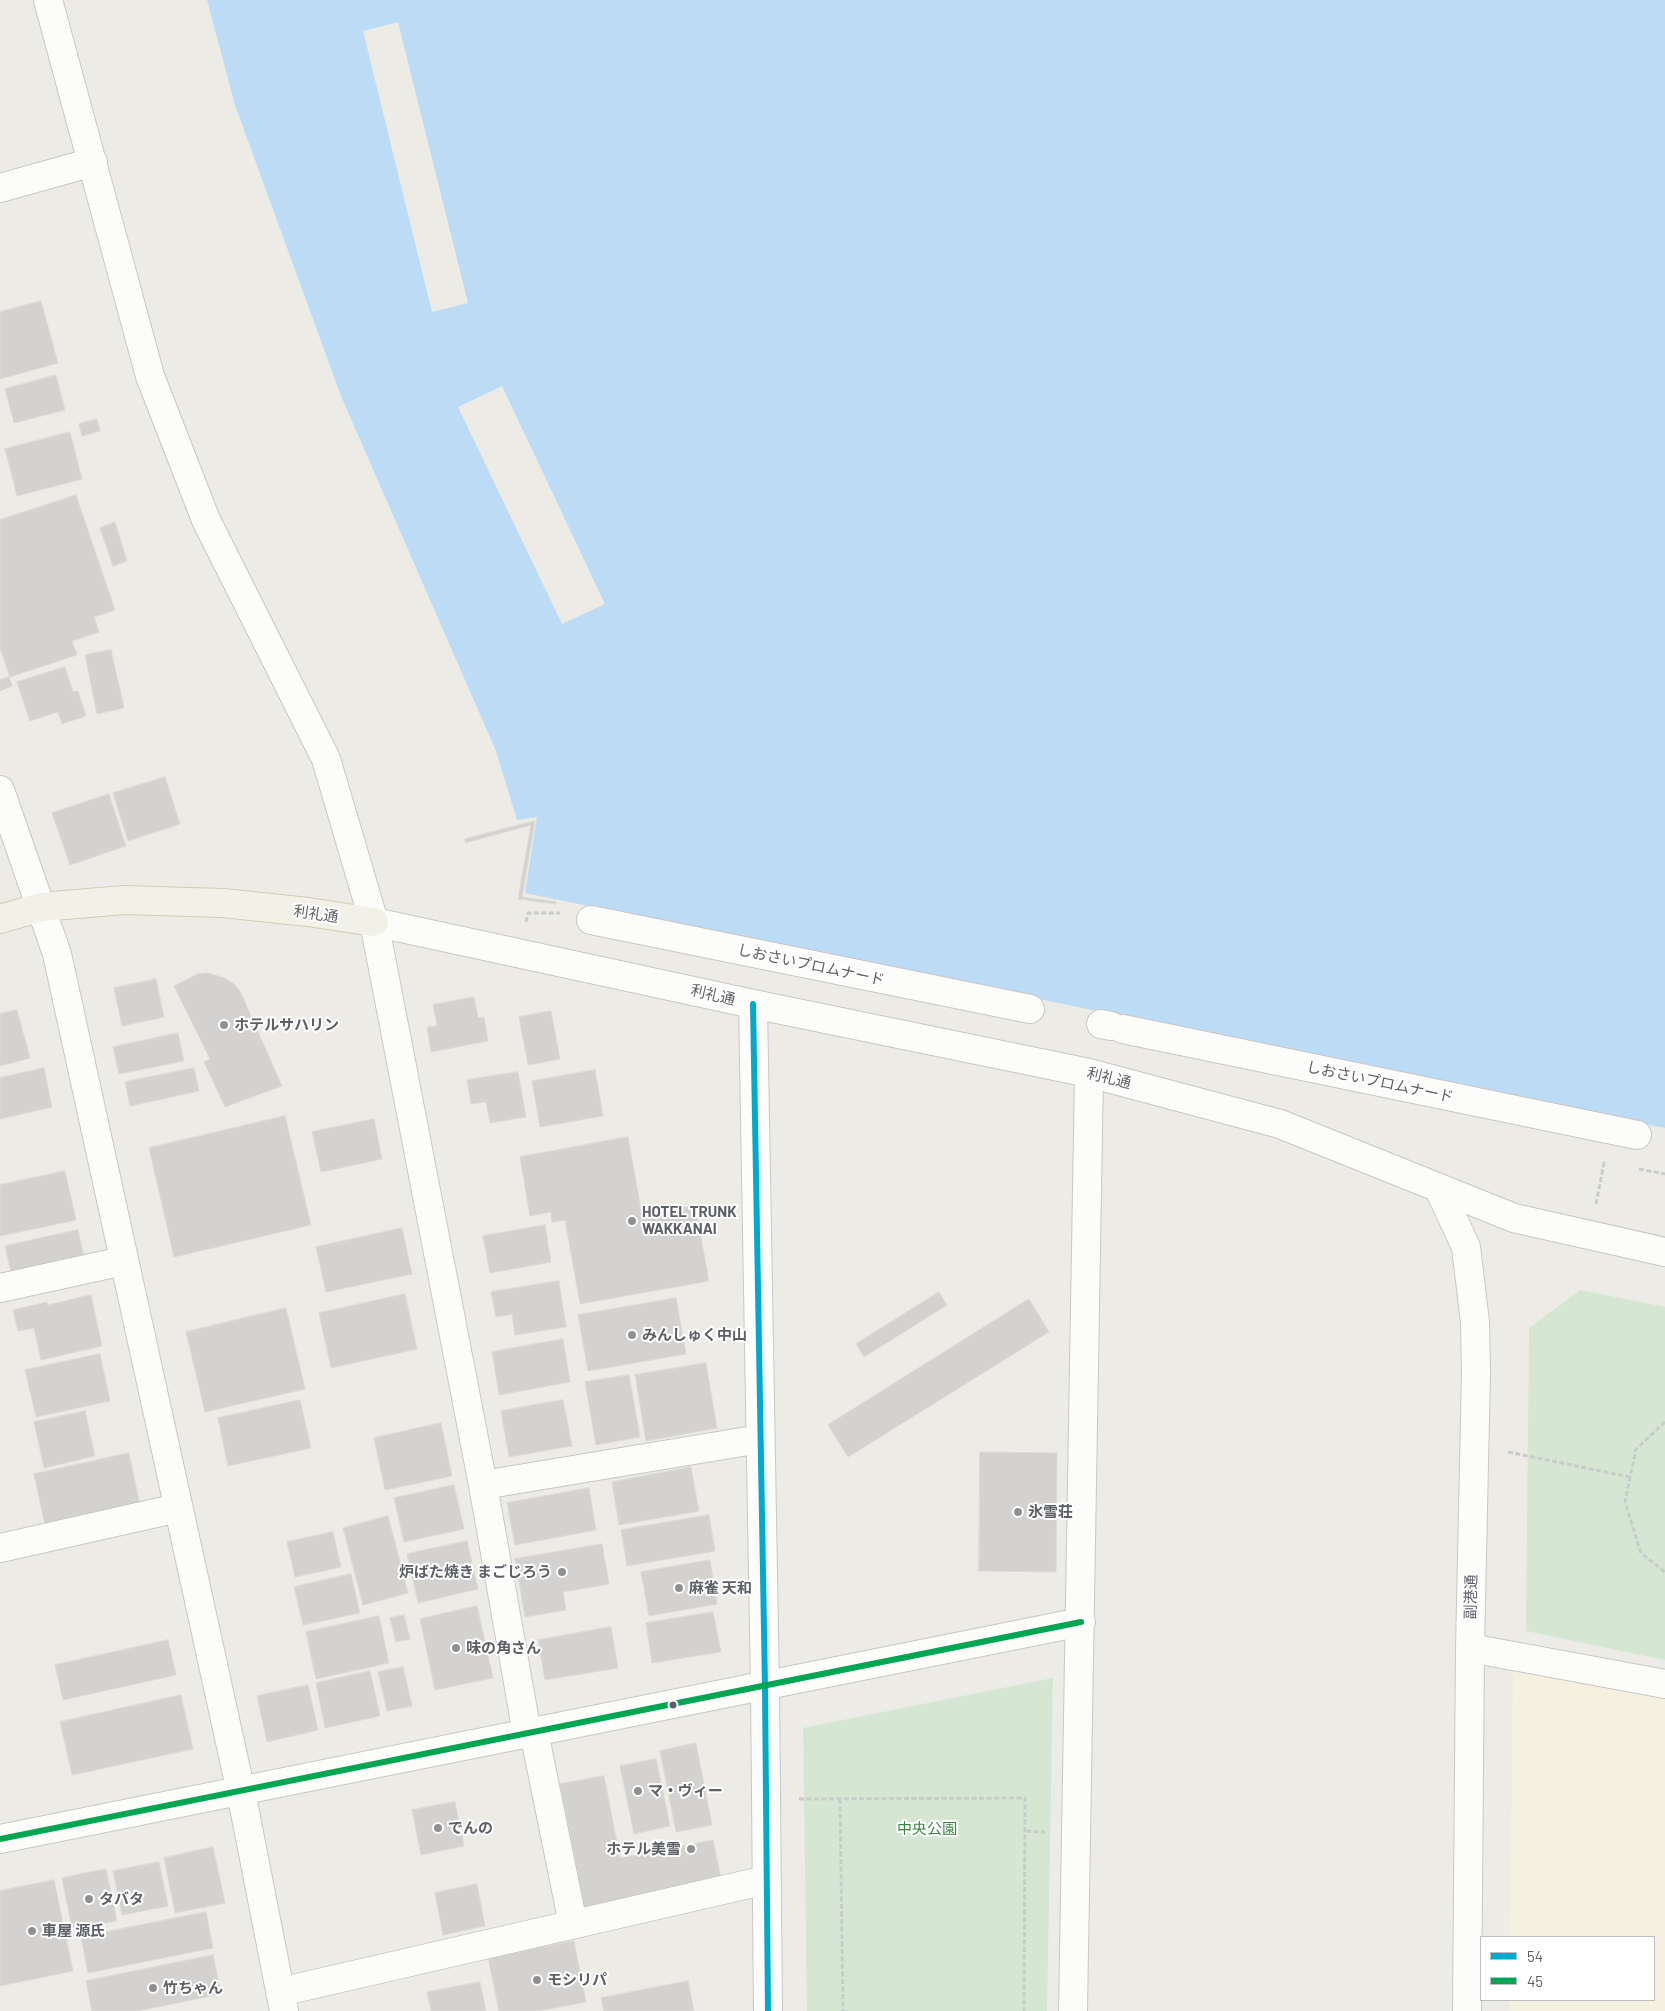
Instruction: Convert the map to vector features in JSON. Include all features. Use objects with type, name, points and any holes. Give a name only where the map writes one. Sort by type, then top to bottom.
[{"type":"main road","name":"利礼通","points":[[0,919],[42,907],[124,900],[223,903],[308,912],[374,922]]},
{"type":"street","points":[[48,0],[150,376],[206,520],[326,759],[374,922],[530,1732],[573,1924]]},
{"type":"street","points":[[0,188],[93,162]]},
{"type":"street","points":[[0,790],[57,954],[240,1792],[282,2001],[573,1924],[766,1880]]},
{"type":"street","name":"しおさいプロムナード","points":[[591,920],[1030,1010]]},
{"type":"street","name":"利礼通","points":[[374,922],[753,1004],[1090,1073],[1280,1124],[1514,1218],[1665,1252]]},
{"type":"street","points":[[753,1004],[765,1687],[768,2011]]},
{"type":"street","name":"しおさいプロムナード","points":[[1112,1026],[1637,1135]]},
{"type":"street","points":[[1073,2011],[1082,1622],[1090,1073]]},
{"type":"street","name":"副港通","points":[[1439,1189],[1466,1247],[1475,1322],[1476,1373],[1470,1648],[1467,2011]]},
{"type":"street","points":[[0,1288],[123,1262]]},
{"type":"street","points":[[483,1485],[760,1439]]},
{"type":"street","points":[[0,1548],[178,1508]]},
{"type":"street","points":[[0,1839],[1082,1622]]},
{"type":"street","points":[[1470,1648],[1665,1684]]},
{"type":"path","points":[[1589,1236],[1604,1163],[1612,1164]]},
{"type":"path","points":[[1630,1168],[1665,1174]]},
{"type":"path","points":[[1665,1422],[1636,1449],[1624,1502],[1642,1553],[1665,1572]]},
{"type":"path","points":[[1475,1446],[1630,1478]]},
{"type":"path","points":[[765,1799],[1025,1798],[1024,2011]]},
{"type":"path","points":[[840,1799],[843,2011]]},
{"type":"shaded area","points":[[1513,1664],[1665,1695],[1665,2011],[1509,2011],[1509,2001],[1655,2001],[1655,1936],[1510,1936]]},
{"type":"green space","points":[[1580,1290],[1665,1307],[1665,1660],[1526,1631],[1529,1328]]},
{"type":"green space","name":"中央公園","points":[[1053,1678],[1047,2011],[807,2011],[803,1728]]},
{"type":"water","points":[[207,0],[1665,0],[1665,1128],[525,893],[537,817],[517,820],[496,751],[341,396],[235,105]]},
{"type":"pier","points":[[398,22],[468,303],[432,312],[363,31]]},
{"type":"pier","points":[[502,386],[605,604],[562,624],[458,407]]},
{"type":"building","points":[[41,301],[58,363],[0,379],[0,312]]},
{"type":"building","points":[[56,375],[65,410],[14,423],[5,389]]},
{"type":"building","points":[[97,419],[100,431],[82,436],[79,424]]},
{"type":"building","points":[[70,432],[82,479],[17,496],[5,449]]},
{"type":"building","points":[[76,495],[115,610],[94,617],[99,632],[72,641],[77,655],[10,677],[0,648],[0,520]]},
{"type":"building","points":[[115,522],[127,561],[113,566],[100,528]]},
{"type":"building","points":[[111,650],[124,708],[97,714],[85,655]]},
{"type":"building","points":[[65,667],[73,692],[78,691],[86,716],[62,724],[58,712],[30,721],[17,682]]},
{"type":"building","points":[[9,677],[12,686],[0,691],[0,680]]},
{"type":"building","points":[[165,777],[180,824],[128,841],[113,793]]},
{"type":"building","points":[[109,794],[126,846],[70,865],[52,813]]},
{"type":"building","points":[[535,821],[522,897],[556,902],[556,904],[518,899],[531,825],[465,843],[465,839]]},
{"type":"building","name":"ホテルサハリン","points":[[208,973],[225,978],[240,991],[282,1086],[225,1107],[204,1062],[210,1059],[174,986],[198,974]]},
{"type":"building","points":[[156,979],[164,1017],[122,1026],[114,988]]},
{"type":"building","points":[[474,997],[478,1018],[484,1017],[488,1041],[431,1052],[427,1027],[437,1026],[433,1005]]},
{"type":"building","points":[[17,1010],[30,1058],[0,1066],[0,1014]]},
{"type":"building","points":[[551,1011],[560,1059],[528,1065],[519,1017]]},
{"type":"building","points":[[178,1033],[184,1061],[119,1074],[113,1047]]},
{"type":"building","points":[[44,1068],[52,1107],[0,1119],[0,1078]]},
{"type":"building","points":[[194,1068],[199,1091],[130,1106],[125,1082]]},
{"type":"building","points":[[595,1070],[603,1116],[540,1127],[532,1081]]},
{"type":"building","points":[[518,1072],[526,1117],[490,1123],[486,1102],[471,1104],[467,1080]]},
{"type":"building","points":[[285,1116],[311,1225],[174,1257],[149,1148]]},
{"type":"building","points":[[374,1119],[382,1159],[321,1172],[312,1132]]},
{"type":"building","name":"HOTEL TRUNK WAKKANAI","points":[[628,1137],[642,1215],[695,1205],[709,1281],[580,1304],[565,1220],[552,1222],[551,1212],[530,1216],[520,1157]]},
{"type":"building","points":[[65,1171],[76,1220],[0,1236],[0,1185]]},
{"type":"building","points":[[545,1225],[551,1262],[490,1273],[483,1236]]},
{"type":"building","points":[[402,1228],[412,1274],[326,1292],[316,1247]]},
{"type":"building","points":[[78,1230],[85,1261],[12,1277],[5,1246]]},
{"type":"building","points":[[559,1281],[566,1327],[515,1335],[512,1314],[496,1317],[491,1292]]},
{"type":"building","points":[[939,1292],[947,1305],[864,1357],[856,1344]]},
{"type":"building","points":[[405,1294],[417,1349],[331,1368],[319,1313]]},
{"type":"building","points":[[91,1295],[102,1346],[41,1360],[34,1328],[18,1331],[13,1310],[47,1302],[47,1305]]},
{"type":"building","name":"みんしゅく中山","points":[[676,1298],[686,1354],[588,1371],[578,1315]]},
{"type":"building","points":[[1029,1299],[1049,1332],[848,1457],[828,1425]]},
{"type":"building","points":[[286,1308],[305,1389],[205,1412],[186,1332]]},
{"type":"building","points":[[563,1339],[570,1382],[499,1395],[492,1352]]},
{"type":"building","points":[[100,1354],[110,1401],[36,1417],[25,1370]]},
{"type":"building","points":[[706,1363],[717,1428],[646,1441],[635,1375]]},
{"type":"building","points":[[629,1375],[640,1437],[596,1445],[585,1382]]},
{"type":"building","points":[[300,1400],[311,1448],[228,1466],[218,1418]]},
{"type":"building","points":[[563,1400],[572,1446],[509,1457],[501,1411]]},
{"type":"building","points":[[85,1411],[95,1456],[44,1468],[34,1422]]},
{"type":"building","points":[[441,1423],[452,1476],[385,1490],[374,1438]]},
{"type":"building","name":"氷雪荘","points":[[980,1452],[1057,1453],[1056,1572],[979,1571]]},
{"type":"building","points":[[129,1453],[140,1505],[45,1525],[34,1474]]},
{"type":"building","points":[[691,1467],[699,1511],[619,1525],[612,1482]]},
{"type":"building","points":[[454,1485],[464,1529],[404,1542],[394,1498]]},
{"type":"building","points":[[589,1488],[596,1530],[515,1545],[507,1503]]},
{"type":"building","points":[[709,1515],[715,1551],[627,1566],[621,1530]]},
{"type":"building","points":[[388,1516],[408,1593],[363,1605],[343,1528]]},
{"type":"building","points":[[333,1532],[341,1567],[295,1577],[287,1542]]},
{"type":"building","points":[[467,1541],[478,1589],[418,1603],[407,1554]]},
{"type":"building","name":"炉ばた焼き まごじろう","points":[[602,1544],[609,1584],[563,1592],[566,1610],[525,1617],[515,1559]]},
{"type":"building","name":"麻雀 天和","points":[[710,1560],[717,1604],[649,1616],[641,1572]]},
{"type":"building","points":[[351,1574],[360,1613],[303,1625],[294,1587]]},
{"type":"building","name":"味の角さん","points":[[477,1606],[493,1678],[435,1690],[420,1619]]},
{"type":"building","points":[[713,1612],[721,1652],[652,1663],[646,1623]]},
{"type":"building","points":[[404,1615],[410,1639],[396,1642],[390,1618]]},
{"type":"building","points":[[379,1616],[389,1663],[316,1679],[306,1632]]},
{"type":"building","points":[[611,1627],[618,1668],[545,1680],[538,1640]]},
{"type":"building","points":[[168,1640],[176,1675],[63,1700],[55,1665]]},
{"type":"building","points":[[403,1667],[412,1706],[387,1711],[378,1672]]},
{"type":"building","points":[[370,1671],[380,1716],[325,1728],[316,1683]]},
{"type":"building","points":[[308,1685],[318,1730],[267,1742],[257,1696]]},
{"type":"building","points":[[181,1695],[193,1749],[72,1775],[60,1722]]},
{"type":"building","points":[[696,1743],[712,1825],[676,1832],[660,1751]]},
{"type":"building","points":[[656,1759],[670,1826],[634,1834],[620,1766]]},
{"type":"building","name":"ホテル美雪","points":[[604,1776],[620,1858],[713,1840],[722,1883],[585,1909],[560,1784]]},
{"type":"building","name":"でんの","points":[[455,1802],[464,1846],[421,1855],[412,1810]]},
{"type":"building","points":[[213,1847],[225,1903],[175,1913],[164,1858]]},
{"type":"building","points":[[159,1862],[168,1906],[122,1915],[113,1871]]},
{"type":"building","name":"タバタ","points":[[106,1869],[117,1921],[72,1929],[62,1878]]},
{"type":"building","name":"車屋 源氏","points":[[54,1880],[73,1971],[0,1986],[0,1891]]},
{"type":"building","points":[[477,1884],[485,1926],[443,1935],[435,1893]]},
{"type":"building","points":[[206,1912],[213,1948],[88,1973],[81,1937]]},
{"type":"building","name":"モシリパ","points":[[574,1941],[586,2002],[539,2011],[499,2011],[488,1957]]},
{"type":"building","name":"竹ちゃん","points":[[213,1955],[221,1994],[138,2011],[92,2011],[86,1981]]},
{"type":"building","points":[[688,1981],[694,2011],[604,2011],[601,1998]]},
{"type":"building","points":[[480,1982],[486,2011],[431,2011],[427,1992]]},
{"type":"transit line","name":"54","points":[[753,1004],[765,1687],[768,2011]]},
{"type":"transit line","name":"45","points":[[0,1839],[1081,1622]]},
{"type":"place","name":"ホテルサハリン","points":[[224,1025]]},
{"type":"place","name":"HOTEL TRUNK WAKKANAI","points":[[632,1221]]},
{"type":"place","name":"みんしゅく中山","points":[[632,1335]]},
{"type":"place","name":"氷雪荘","points":[[1018,1512]]},
{"type":"place","name":"炉ばた焼き まごじろう","points":[[562,1572]]},
{"type":"place","name":"麻雀 天和","points":[[679,1588]]},
{"type":"place","name":"味の角さん","points":[[456,1648]]},
{"type":"place","name":"マ・ヴィー","points":[[638,1791]]},
{"type":"place","name":"でんの","points":[[438,1828]]},
{"type":"place","name":"ホテル美雪","points":[[691,1849]]},
{"type":"place","name":"タバタ","points":[[89,1899]]},
{"type":"place","name":"車屋 源氏","points":[[32,1931]]},
{"type":"place","name":"モシリパ","points":[[537,1980]]},
{"type":"place","name":"竹ちゃん","points":[[153,1988]]}]
